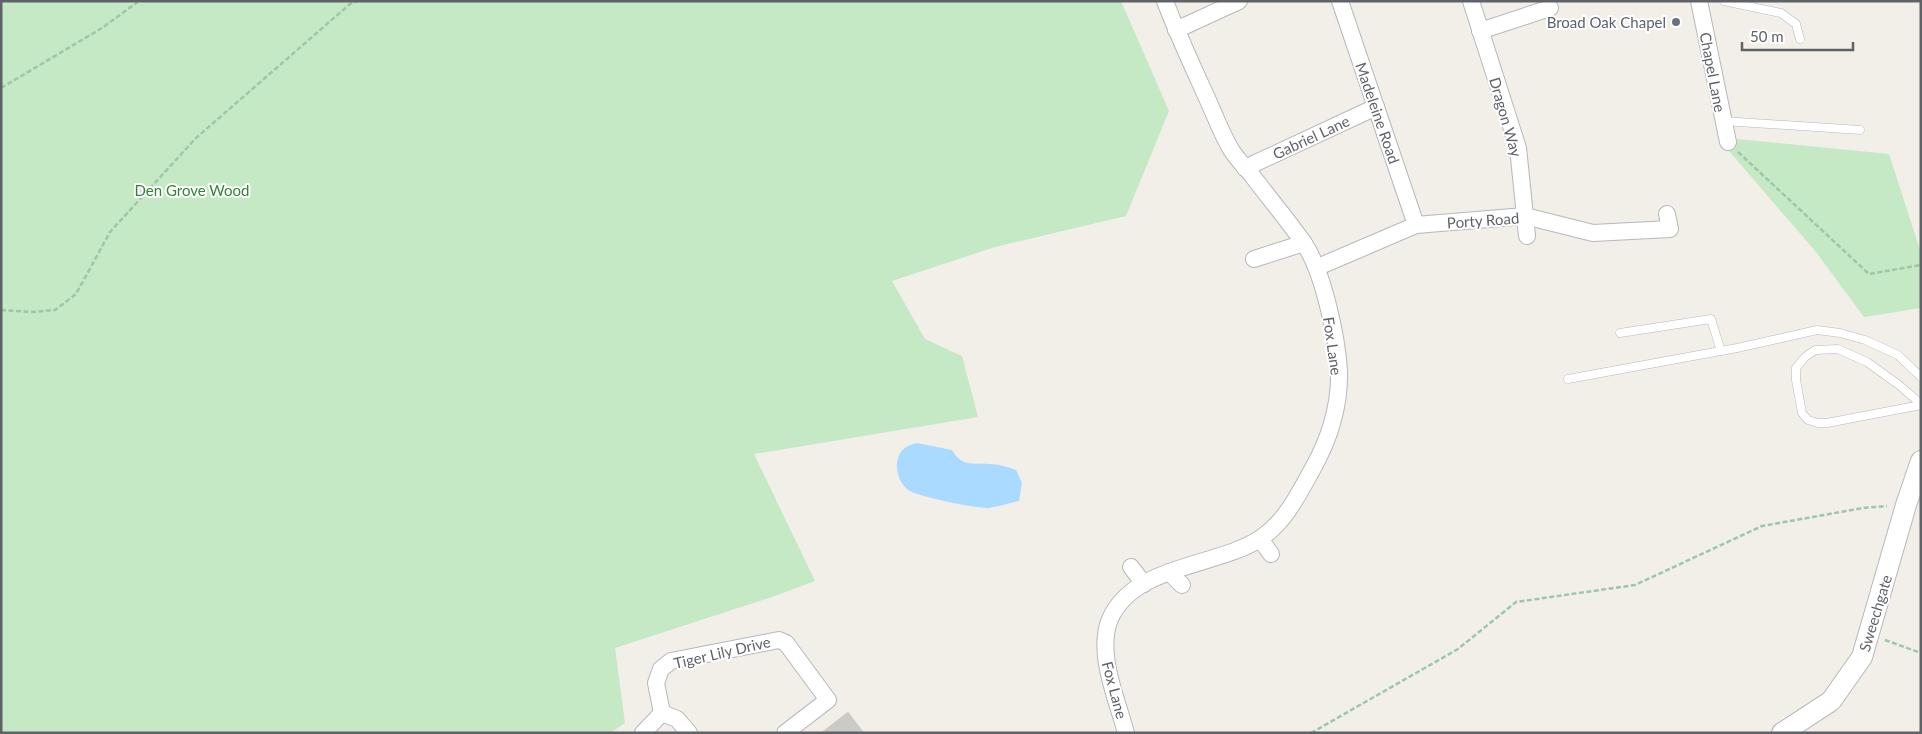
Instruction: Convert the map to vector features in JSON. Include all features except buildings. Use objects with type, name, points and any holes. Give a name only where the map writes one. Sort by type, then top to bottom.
[{"type":"street","name":"Fox Lane","points":[[1126,733],[1108,671],[1105,645],[1110,619],[1121,601],[1144,584],[1169,572],[1232,551],[1260,539],[1279,524],[1324,450],[1335,416],[1339,372],[1333,329],[1318,267],[1304,243],[1229,147],[1176,30],[1165,1]]},
{"type":"street","points":[[1176,30],[1239,1]]},
{"type":"street","name":"Madeleine Road","points":[[1340,1],[1416,225]]},
{"type":"street","name":"Dragon Way","points":[[1471,1],[1518,148],[1527,236]]},
{"type":"street","name":"Chapel Lane","points":[[1699,1],[1728,142]]},
{"type":"street","points":[[1480,32],[1550,8]]},
{"type":"street","name":"Gabriel Lane","points":[[1245,168],[1376,107]]},
{"type":"street","name":"Porty Road","points":[[1318,267],[1416,225],[1525,216],[1592,233],[1670,229],[1667,214]]},
{"type":"street","points":[[1254,259],[1304,243]]},
{"type":"street","name":"Sweechgate","points":[[1782,733],[1831,701],[1862,657],[1906,505],[1921,462]]},
{"type":"street","points":[[1260,539],[1271,554]]},
{"type":"street","points":[[1131,567],[1144,584]]},
{"type":"street","points":[[1169,572],[1182,585]]},
{"type":"street","name":"Tiger Lily Drive","points":[[662,713],[656,683],[661,669],[672,661],[779,640],[786,642],[828,700],[795,730]]},
{"type":"street","points":[[643,733],[662,713],[677,719],[689,733]]},
{"type":"lane","points":[[1724,1],[1781,12],[1796,24],[1800,39]]},
{"type":"lane","points":[[1724,121],[1860,130]]},
{"type":"lane","points":[[1620,333],[1711,319],[1721,351]]},
{"type":"lane","points":[[1568,379],[1721,351],[1817,330],[1840,333],[1865,340],[1898,355],[1921,377]]},
{"type":"lane","points":[[1838,349],[1868,362],[1899,385],[1921,405],[1818,423],[1808,420],[1802,413],[1796,380],[1796,368],[1805,357],[1815,350],[1838,349]]},
{"type":"path","points":[[1,88],[102,28],[139,1]]},
{"type":"path","points":[[344,1],[350,4]]},
{"type":"path","points":[[1,310],[32,312],[55,310],[76,294],[110,232],[196,138],[350,4],[357,1]]},
{"type":"path","points":[[1728,142],[1869,274],[1921,266]]},
{"type":"path","points":[[1311,733],[1458,649],[1516,602],[1635,585],[1762,526],[1863,508],[1906,505]]},
{"type":"path","points":[[1869,635],[1921,654]]},
{"type":"green space","name":"Den Grove Wood","points":[[1,1],[1121,1],[1169,111],[1126,216],[995,247],[892,281],[925,339],[962,356],[978,417],[754,454],[815,581],[772,597],[615,648],[625,723],[610,733],[1,733]]},
{"type":"green space","points":[[1717,137],[1889,154],[1921,253],[1921,308],[1864,317],[1816,252]]},
{"type":"water","points":[[917,443],[952,450],[964,462],[996,465],[1016,470],[1022,483],[1019,501],[982,508],[935,499],[908,490],[899,478],[897,463],[903,449]]},
{"type":"place","name":"Broad Oak Chapel","points":[[1676,22]]}]
